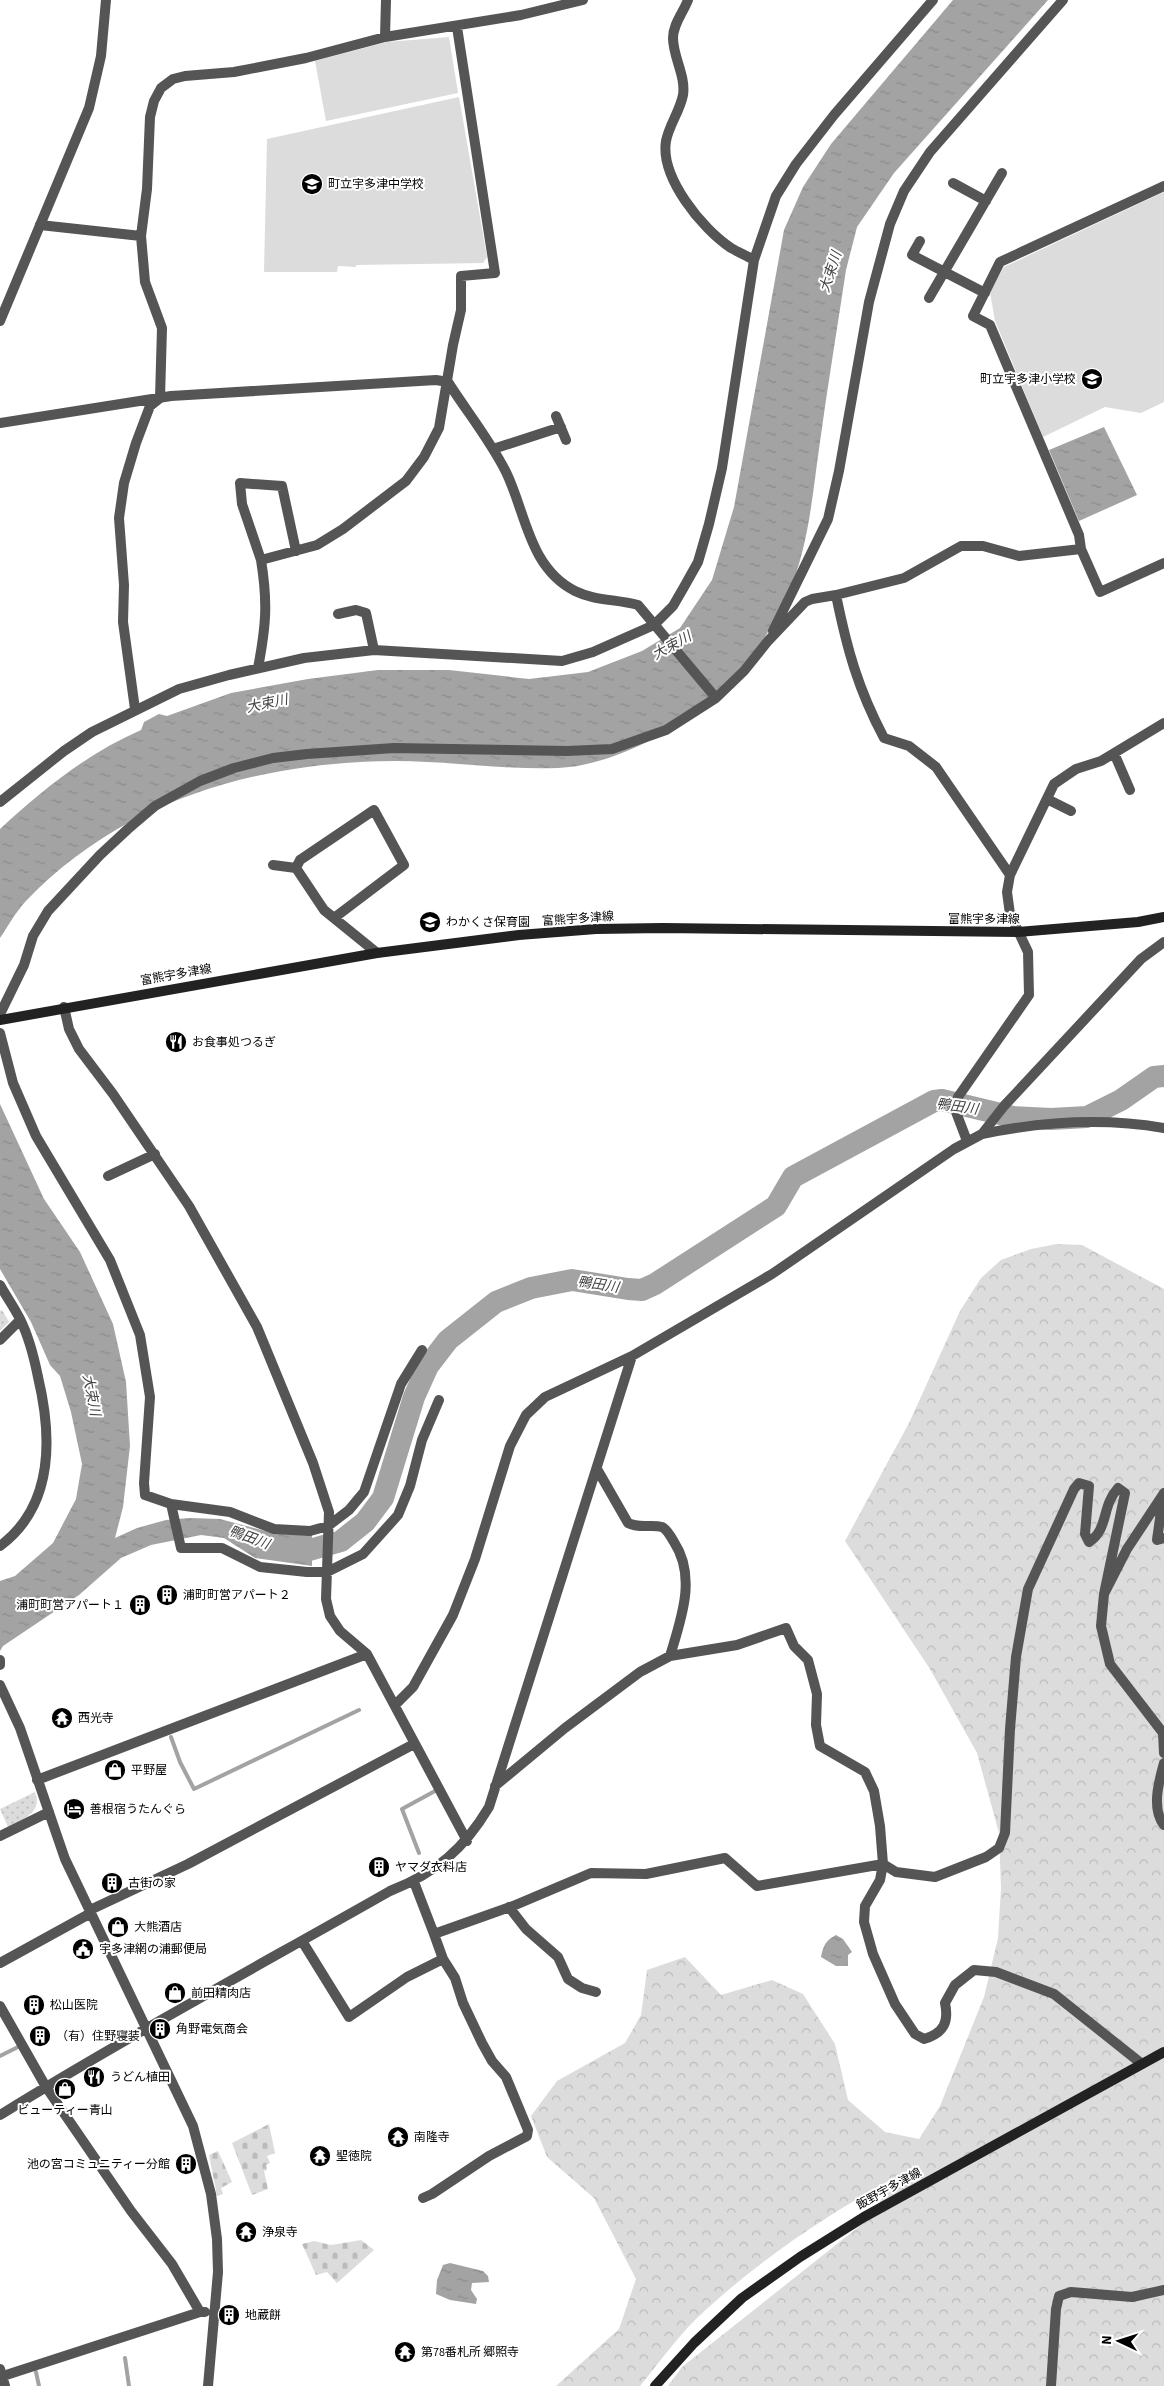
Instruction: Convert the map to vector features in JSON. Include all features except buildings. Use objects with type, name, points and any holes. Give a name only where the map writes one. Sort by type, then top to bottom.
[{"type":"main road","name":"富熊宇多津線","points":[[0,1020],[64,1007],[377,953],[519,935],[596,929],[663,928],[1018,932],[1138,922],[1164,917]]},
{"type":"main road","name":"飯野宇多津線","points":[[655,2386],[694,2343],[742,2298],[800,2257],[864,2217],[1164,2052]]},
{"type":"street","points":[[0,321],[90,103],[101,56],[106,0]]},
{"type":"street","points":[[385,37],[386,0]]},
{"type":"street","points":[[135,708],[123,622],[124,586],[119,518],[124,484],[136,444],[150,406],[160,398],[162,328],[144,282],[141,236],[147,189],[150,118],[154,101],[161,88],[173,79],[185,76],[234,72],[297,60],[385,37],[457,27],[521,15],[583,0]]},
{"type":"street","points":[[688,0],[677,22],[673,37],[683,95],[670,125],[666,142],[665,160],[677,187],[692,210],[710,231],[730,247],[754,260]]},
{"type":"street","points":[[0,802],[64,750],[135,708],[179,689],[258,668],[304,658],[374,650],[562,661],[657,629],[698,562],[709,524],[722,468],[754,260],[776,196],[796,164],[834,115],[933,0]]},
{"type":"street","points":[[768,641],[828,519],[839,471],[869,302],[890,224],[904,191],[930,152],[1063,0]]},
{"type":"street","points":[[262,560],[318,545],[344,528],[406,481],[424,457],[440,428],[453,345],[461,310],[461,276],[495,273],[457,27]]},
{"type":"street","points":[[929,298],[1002,173]]},
{"type":"street","points":[[953,183],[986,200]]},
{"type":"street","points":[[1164,186],[1000,262],[973,316],[990,325],[1080,536],[1081,549],[1100,592],[1164,563]]},
{"type":"street","points":[[40,225],[141,236]]},
{"type":"street","points":[[920,241],[912,255],[985,293]]},
{"type":"street","points":[[0,423],[160,398],[436,380],[448,382],[493,449],[506,473],[534,550],[551,572],[574,591],[601,600],[620,600],[638,605],[715,697]]},
{"type":"street","points":[[556,416],[566,440]]},
{"type":"street","points":[[493,449],[561,427]]},
{"type":"street","points":[[258,668],[266,626],[266,594],[262,560],[242,504],[240,483],[282,486],[296,550]]},
{"type":"street","points":[[0,1014],[24,965],[33,936],[48,911],[100,854],[128,829],[155,806],[200,781],[234,768],[273,758],[307,754],[394,748],[567,751],[612,749],[666,730],[715,697],[744,671],[768,641],[804,602],[836,596],[904,578],[961,546],[983,546],[1020,556],[1081,549]]},
{"type":"street","points":[[836,596],[845,643],[856,680],[884,738],[909,746],[936,767],[1010,875]]},
{"type":"street","points":[[338,614],[356,610],[366,613],[374,650]]},
{"type":"street","points":[[967,1140],[956,1112],[958,1097],[1029,995],[1028,952],[1010,914],[1007,892],[1010,875],[1054,784],[1076,769],[1101,761],[1164,723]]},
{"type":"street","points":[[1114,753],[1130,790]]},
{"type":"street","points":[[1047,799],[1071,810]]},
{"type":"street","points":[[296,868],[300,860],[374,810],[404,865],[334,918]]},
{"type":"street","points":[[273,864],[296,868],[324,910],[377,953]]},
{"type":"street","points":[[982,1134],[1004,1106],[1141,959],[1164,942]]},
{"type":"street","points":[[64,1007],[69,1029],[79,1049],[155,1154],[188,1206],[257,1327],[313,1463],[329,1512],[326,1599],[330,1616],[340,1631],[368,1654],[414,1744],[467,1840]]},
{"type":"street","points":[[0,1033],[13,1083],[36,1136],[110,1260],[140,1335],[150,1398],[144,1483],[145,1495],[171,1504],[230,1512],[274,1529],[310,1531],[328,1526],[349,1510],[364,1492],[401,1384],[422,1350]]},
{"type":"street","points":[[395,1705],[413,1687],[453,1615],[475,1559],[510,1446],[526,1415],[545,1397],[632,1356],[772,1274],[967,1140],[982,1134],[1012,1127],[1064,1124],[1138,1125],[1164,1128]]},
{"type":"street","points":[[108,1176],[155,1154]]},
{"type":"street","points":[[0,1285],[20,1320],[33,1354],[47,1416],[47,1446],[42,1482],[35,1505],[21,1525],[0,1546]]},
{"type":"street","points":[[0,1340],[20,1320]]},
{"type":"street","points":[[0,2115],[145,2029],[390,1890],[414,1882],[448,1859],[467,1840],[489,1807],[632,1356]]},
{"type":"street","points":[[171,1504],[182,1548],[222,1548],[260,1567],[275,1570],[327,1572],[363,1554],[398,1515],[410,1486],[422,1440],[439,1400]]},
{"type":"street","points":[[597,1468],[628,1523],[634,1526],[662,1527],[666,1530],[675,1544],[686,1570],[683,1612],[670,1656]]},
{"type":"street","points":[[434,1934],[510,1908],[591,1873],[646,1874],[725,1858],[758,1886],[883,1864],[896,1872],[935,1877],[986,1857],[999,1848],[1005,1833],[1016,1657],[1028,1589],[1074,1489],[1079,1483],[1088,1486],[1085,1534],[1089,1542],[1101,1531],[1111,1496],[1118,1488],[1125,1493],[1104,1594],[1101,1626],[1110,1664],[1163,1733],[1164,1753]]},
{"type":"street","points":[[1164,1494],[1157,1540],[1164,1538]]},
{"type":"street","points":[[1104,1594],[1128,1550],[1164,1494]]},
{"type":"street","points":[[496,1786],[573,1722],[640,1672],[670,1656],[737,1645],[786,1628],[794,1646],[808,1660],[817,1694],[816,1724],[820,1746],[865,1772],[874,1791],[880,1826],[883,1864],[880,1880],[865,1906],[864,1922],[873,1954],[892,1996],[915,2034],[924,2039],[934,2036],[945,2026],[948,2016],[945,2003],[955,1985],[974,1970],[996,1972],[1054,1994],[1142,2064]]},
{"type":"street","points":[[37,1780],[368,1654]]},
{"type":"street","points":[[0,1685],[20,1728],[64,1859],[193,2126],[202,2155],[217,2239],[218,2272],[208,2386]]},
{"type":"street","points":[[0,1963],[90,1912],[188,1864],[414,1744]]},
{"type":"street","points":[[1164,1763],[1157,1789],[1160,1820],[1164,1825]]},
{"type":"street","points":[[0,1836],[49,1812]]},
{"type":"street","points":[[414,1882],[442,1959],[455,1978],[463,2003],[482,2043],[492,2061],[506,2077],[528,2130],[527,2136],[488,2156],[432,2194],[423,2198]]},
{"type":"street","points":[[510,1908],[526,1929],[558,1957],[568,1979],[582,1988],[596,1992]]},
{"type":"street","points":[[302,1941],[350,2017],[406,1977],[442,1959]]},
{"type":"street","points":[[0,2006],[46,2087],[131,2211],[172,2264],[200,2312]]},
{"type":"street","points":[[1051,2386],[1056,2309],[1060,2296],[1070,2292],[1132,2296],[1164,2290]]},
{"type":"street","points":[[2,2377],[200,2312],[213,2313]]},
{"type":"green space","points":[[449,37],[458,93],[326,121],[315,61],[387,42]]},
{"type":"green space","points":[[459,97],[487,257],[483,263],[356,265],[356,267],[338,266],[337,272],[264,272],[267,139]]},
{"type":"green space","name":"町立宇多津小学校","points":[[1164,192],[1164,402],[1141,413],[1105,407],[1043,437],[995,321],[990,292],[1004,267]]},
{"type":"green space","points":[[1057,1244],[1082,1245],[1164,1289],[1164,2386],[668,2386],[682,2367],[871,2217],[894,2178],[790,2242],[742,2279],[696,2319],[640,2386],[556,2386],[619,2329],[636,2279],[594,2198],[547,2157],[531,2116],[557,2081],[625,2043],[641,2015],[647,1970],[685,1957],[721,1995],[772,1980],[803,1994],[835,2044],[848,2100],[885,2132],[919,2139],[940,2106],[984,1997],[998,1938],[1001,1888],[999,1833],[977,1753],[930,1669],[845,1541],[909,1423],[960,1311],[981,1278],[1001,1260],[1031,1249]]},
{"type":"green space","points":[[2,1310],[9,1322],[0,1331],[0,1311]]},
{"type":"green space","points":[[35,1792],[37,1799],[34,1810],[26,1818],[8,1827],[0,1809]]},
{"type":"green space","points":[[269,2124],[275,2153],[267,2156],[270,2163],[266,2165],[267,2170],[264,2171],[268,2189],[252,2195],[232,2143]]},
{"type":"green space","points":[[218,2151],[232,2182],[221,2188],[223,2194],[217,2196],[209,2155]]},
{"type":"green space","points":[[361,2240],[374,2250],[337,2283],[327,2272],[316,2275],[302,2244],[314,2241],[331,2245]]},
{"type":"water","name":"大束川","points":[[953,0],[1048,0],[894,173],[857,227],[846,270],[805,543],[800,561],[787,596],[768,631],[754,654],[729,685],[693,715],[650,741],[603,760],[580,766],[558,768],[496,767],[415,761],[343,763],[293,769],[243,779],[195,794],[148,813],[104,837],[63,867],[25,902],[0,938],[0,829],[32,800],[66,774],[121,739],[141,730],[144,722],[159,714],[167,716],[231,693],[308,679],[378,670],[449,670],[529,679],[588,672],[642,651],[680,628],[712,580],[734,507],[784,230],[803,187],[831,144]]},
{"type":"water","points":[[1104,427],[1137,495],[1079,521],[1049,450]]},
{"type":"water","name":"大束川","points":[[0,1104],[44,1199],[80,1252],[113,1324],[126,1382],[130,1446],[123,1507],[115,1538],[137,1528],[166,1520],[190,1518],[220,1519],[265,1531],[312,1534],[312,1566],[255,1558],[224,1538],[201,1535],[151,1545],[121,1558],[79,1595],[3,1646],[0,1651],[0,1581],[15,1576],[53,1543],[76,1499],[82,1464],[71,1412],[60,1376],[50,1365],[31,1322],[0,1269]]},
{"type":"water","points":[[836,1935],[843,1939],[852,1952],[848,1955],[848,1966],[836,1966],[821,1957],[826,1944]]},
{"type":"water","points":[[450,2263],[483,2271],[488,2276],[489,2282],[472,2283],[471,2290],[477,2299],[476,2304],[450,2300],[436,2294],[437,2280],[443,2265]]},
{"type":"waterway","name":"鴨田川","points":[[282,1548],[306,1551],[341,1541],[365,1522],[383,1498],[414,1397],[428,1366],[448,1340],[496,1302],[531,1288],[572,1280],[642,1290],[655,1284],[776,1206],[793,1177],[934,1101],[942,1100],[1013,1117],[1051,1119],[1087,1117],[1121,1100],[1154,1077],[1164,1076]]},
{"type":"waterway","points":[[171,1737],[180,1762],[194,1789],[359,1710]]},
{"type":"waterway","points":[[419,1853],[402,1809],[435,1791]]},
{"type":"waterway","points":[[0,2056],[20,2046]]},
{"type":"waterway","points":[[125,2358],[129,2386]]},
{"type":"waterway","points":[[36,2372],[39,2386]]},
{"type":"place","name":"町立宇多津中学校","points":[[312,184]]},
{"type":"place","name":"町立宇多津小学校","points":[[1092,379]]},
{"type":"place","name":"わかくさ保育園","points":[[430,922]]},
{"type":"place","name":"お食事処つるぎ","points":[[176,1042]]},
{"type":"place","name":"浦町町営アパート２","points":[[167,1595]]},
{"type":"place","name":"浦町町営アパート１","points":[[140,1605]]},
{"type":"place","name":"西光寺","points":[[62,1718]]},
{"type":"place","name":"平野屋","points":[[115,1770]]},
{"type":"place","name":"善根宿うたんぐら","points":[[74,1809]]},
{"type":"place","name":"ヤマダ衣料店","points":[[379,1867]]},
{"type":"place","name":"古街の家","points":[[112,1883]]},
{"type":"place","name":"大熊酒店","points":[[118,1927]]},
{"type":"place","name":"宇多津網の浦郵便局","points":[[83,1949]]},
{"type":"place","name":"前田精肉店","points":[[175,1993]]},
{"type":"place","name":"松山医院","points":[[34,2005]]},
{"type":"place","name":"角野電気商会","points":[[160,2029]]},
{"type":"place","name":"（有）住野寝装","points":[[40,2036]]},
{"type":"place","name":"うどん植田","points":[[94,2077]]},
{"type":"place","name":"ビューティー青山","points":[[65,2089]]},
{"type":"place","name":"南隆寺","points":[[398,2137]]},
{"type":"place","name":"聖徳院","points":[[320,2156]]},
{"type":"place","name":"池の宮コミュニティー分館","points":[[186,2164]]},
{"type":"place","name":"浄泉寺","points":[[246,2232]]},
{"type":"place","name":"地蔵餅","points":[[229,2315]]},
{"type":"place","name":"第78番札所 郷照寺","points":[[405,2352]]}]
